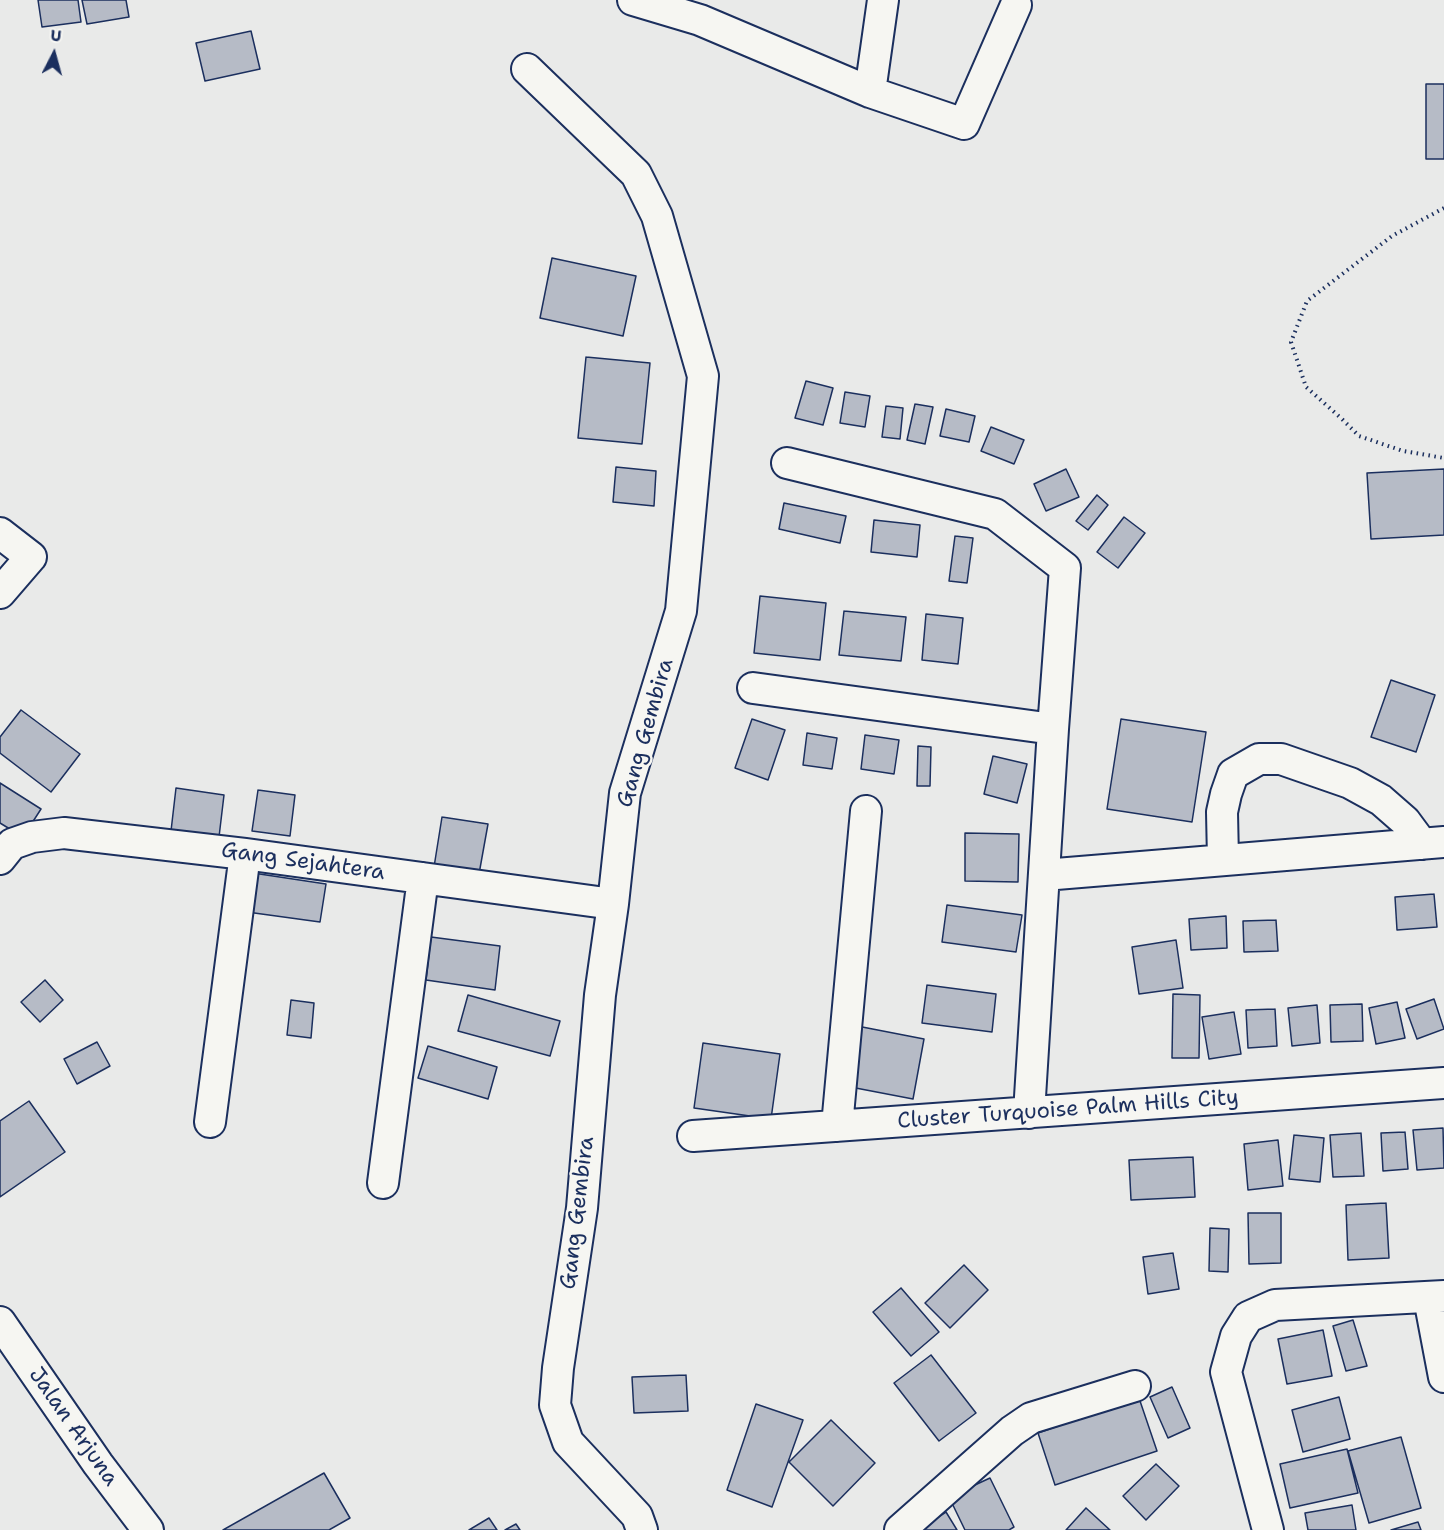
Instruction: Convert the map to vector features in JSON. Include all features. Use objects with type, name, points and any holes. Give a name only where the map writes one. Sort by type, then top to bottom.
[{"type":"street","points":[[633,0],[701,10],[870,92],[964,124],[1016,5]]},
{"type":"street","points":[[870,92],[883,0]]},
{"type":"street","name":"Gang Gembira","points":[[527,69],[636,174],[657,216],[703,376],[681,611],[625,793],[600,995],[582,1208],[558,1368],[555,1406],[568,1442],[637,1516],[642,1530]]},
{"type":"street","points":[[787,463],[995,514],[1065,568],[1029,1113]]},
{"type":"street","points":[[0,533],[31,557],[0,593]]},
{"type":"street","points":[[753,688],[1053,729]]},
{"type":"street","points":[[1223,860],[1222,812],[1233,774],[1259,759],[1281,759],[1350,783],[1381,801],[1433,843]]},
{"type":"street","points":[[837,1126],[866,811]]},
{"type":"street","name":"Gang Sejahtera","points":[[0,859],[12,844],[32,837],[64,833],[246,854],[613,904]]},
{"type":"street","points":[[1044,875],[1433,843]]},
{"type":"street","points":[[210,1122],[246,854]]},
{"type":"street","points":[[383,1184],[423,878]]},
{"type":"street","name":"Cluster Turquoise Palm Hills City","points":[[693,1136],[1444,1083]]},
{"type":"street","points":[[1268,1530],[1226,1372],[1236,1336],[1248,1317],[1275,1305],[1436,1297],[1444,1377]]},
{"type":"street","name":"Jalan Arjuna","points":[[0,1322],[98,1464],[148,1530]]},
{"type":"street","points":[[900,1530],[1012,1431],[1031,1418],[1134,1386]]},
{"type":"path","points":[[1444,208],[1392,236],[1307,301],[1291,342],[1306,387],[1359,436],[1403,451],[1444,458]]},
{"type":"building","points":[[38,0],[78,0],[81,22],[42,27]]},
{"type":"building","points":[[82,0],[126,0],[129,17],[87,24]]},
{"type":"building","points":[[251,31],[260,69],[205,81],[196,43]]},
{"type":"building","points":[[1426,84],[1444,84],[1444,159],[1426,159]]},
{"type":"building","points":[[552,258],[636,276],[623,336],[540,318]]},
{"type":"building","points":[[586,357],[650,363],[642,444],[578,438]]},
{"type":"building","points":[[806,381],[833,388],[823,425],[795,418]]},
{"type":"building","points":[[845,392],[870,396],[865,427],[840,423]]},
{"type":"building","points":[[915,404],[933,407],[925,444],[907,440]]},
{"type":"building","points":[[886,406],[903,408],[900,439],[882,437]]},
{"type":"building","points":[[946,409],[975,416],[969,442],[940,436]]},
{"type":"building","points":[[991,427],[1024,440],[1014,464],[981,451]]},
{"type":"building","points":[[616,467],[656,471],[654,506],[613,502]]},
{"type":"building","points":[[1066,469],[1079,497],[1046,511],[1034,484]]},
{"type":"building","points":[[1444,469],[1444,535],[1371,539],[1367,473]]},
{"type":"building","points":[[1097,495],[1108,505],[1088,530],[1076,521]]},
{"type":"building","points":[[784,503],[846,516],[840,543],[779,529]]},
{"type":"building","points":[[1124,517],[1145,533],[1118,568],[1097,552]]},
{"type":"building","points":[[874,520],[920,525],[917,557],[871,552]]},
{"type":"building","points":[[955,536],[973,538],[967,583],[949,581]]},
{"type":"building","points":[[760,596],[826,603],[820,660],[754,653]]},
{"type":"building","points":[[844,611],[906,617],[901,661],[839,655]]},
{"type":"building","points":[[926,614],[963,618],[958,664],[922,660]]},
{"type":"building","points":[[1391,680],[1435,695],[1416,752],[1371,737]]},
{"type":"building","points":[[21,710],[80,754],[51,792],[0,753],[0,737]]},
{"type":"building","points":[[752,719],[785,730],[768,780],[735,768]]},
{"type":"building","points":[[1121,719],[1206,732],[1192,822],[1107,809]]},
{"type":"building","points":[[807,733],[837,738],[832,769],[803,765]]},
{"type":"building","points":[[865,735],[899,740],[894,774],[861,769]]},
{"type":"building","points":[[918,746],[931,747],[930,786],[917,786]]},
{"type":"building","points":[[993,756],[1027,764],[1017,803],[984,794]]},
{"type":"building","points":[[0,783],[41,809],[23,837],[0,823]]},
{"type":"building","points":[[176,788],[224,795],[219,837],[171,831]]},
{"type":"building","points":[[258,790],[295,795],[290,836],[252,831]]},
{"type":"building","points":[[442,817],[488,824],[479,874],[434,867]]},
{"type":"building","points":[[965,833],[1019,834],[1018,882],[965,881]]},
{"type":"building","points":[[253,873],[326,884],[320,922],[247,912]]},
{"type":"building","points":[[1434,894],[1437,927],[1397,930],[1395,897]]},
{"type":"building","points":[[947,905],[1022,915],[1016,952],[942,942]]},
{"type":"building","points":[[1226,916],[1227,948],[1191,950],[1189,919]]},
{"type":"building","points":[[1276,920],[1278,951],[1244,952],[1243,921]]},
{"type":"building","points":[[431,937],[500,946],[495,990],[426,980]]},
{"type":"building","points":[[1176,940],[1183,988],[1139,994],[1132,947]]},
{"type":"building","points":[[45,980],[63,1000],[40,1022],[21,1002]]},
{"type":"building","points":[[927,985],[996,994],[992,1032],[922,1023]]},
{"type":"building","points":[[1173,994],[1200,995],[1199,1058],[1172,1058]]},
{"type":"building","points":[[468,995],[560,1021],[550,1056],[458,1031]]},
{"type":"building","points":[[1434,999],[1444,1029],[1417,1039],[1406,1009]]},
{"type":"building","points":[[291,1000],[314,1003],[311,1038],[287,1035]]},
{"type":"building","points":[[1397,1002],[1405,1038],[1376,1044],[1369,1008]]},
{"type":"building","points":[[1362,1004],[1363,1041],[1331,1042],[1330,1005]]},
{"type":"building","points":[[1317,1005],[1320,1043],[1292,1046],[1288,1008]]},
{"type":"building","points":[[1275,1009],[1277,1046],[1248,1048],[1246,1010]]},
{"type":"building","points":[[1234,1012],[1241,1054],[1209,1059],[1202,1017]]},
{"type":"building","points":[[852,1025],[924,1039],[913,1099],[840,1085]]},
{"type":"building","points":[[97,1042],[110,1066],[77,1084],[64,1059]]},
{"type":"building","points":[[703,1043],[780,1054],[771,1119],[694,1108]]},
{"type":"building","points":[[428,1046],[497,1067],[488,1099],[418,1078]]},
{"type":"building","points":[[29,1101],[65,1152],[0,1197],[0,1121]]},
{"type":"building","points":[[1443,1128],[1444,1168],[1417,1170],[1413,1130]]},
{"type":"building","points":[[1405,1132],[1408,1169],[1383,1171],[1381,1133]]},
{"type":"building","points":[[1361,1133],[1364,1176],[1333,1177],[1330,1135]]},
{"type":"building","points":[[1294,1135],[1324,1138],[1320,1182],[1289,1179]]},
{"type":"building","points":[[1278,1140],[1283,1186],[1248,1190],[1244,1144]]},
{"type":"building","points":[[1193,1157],[1195,1197],[1131,1200],[1129,1160]]},
{"type":"building","points":[[1386,1203],[1389,1258],[1348,1260],[1346,1205]]},
{"type":"building","points":[[1248,1213],[1281,1213],[1281,1263],[1249,1264]]},
{"type":"building","points":[[1210,1228],[1229,1229],[1228,1272],[1209,1271]]},
{"type":"building","points":[[1173,1253],[1179,1289],[1148,1294],[1143,1257]]},
{"type":"building","points":[[964,1265],[988,1290],[950,1328],[925,1303]]},
{"type":"building","points":[[901,1288],[939,1332],[911,1356],[873,1312]]},
{"type":"building","points":[[1353,1320],[1367,1366],[1346,1371],[1333,1326]]},
{"type":"building","points":[[1323,1330],[1332,1376],[1287,1384],[1278,1339]]},
{"type":"building","points":[[931,1355],[976,1413],[939,1441],[894,1383]]},
{"type":"building","points":[[686,1375],[688,1411],[634,1413],[632,1377]]},
{"type":"building","points":[[1172,1387],[1190,1428],[1168,1438],[1150,1397]]},
{"type":"building","points":[[1339,1397],[1350,1439],[1303,1452],[1292,1410]]},
{"type":"building","points":[[1139,1398],[1157,1451],[1055,1485],[1038,1433]]},
{"type":"building","points":[[756,1404],[803,1420],[772,1507],[727,1490]]},
{"type":"building","points":[[831,1420],[875,1463],[833,1506],[789,1462]]},
{"type":"building","points":[[1401,1437],[1421,1508],[1369,1523],[1348,1451]]},
{"type":"building","points":[[1347,1449],[1358,1493],[1290,1508],[1280,1464]]},
{"type":"building","points":[[1156,1464],[1179,1486],[1146,1520],[1123,1496]]},
{"type":"building","points":[[324,1473],[350,1518],[329,1530],[223,1530]]},
{"type":"building","points":[[990,1478],[1014,1527],[1009,1530],[965,1530],[949,1497]]},
{"type":"building","points":[[1352,1505],[1356,1530],[1308,1530],[1305,1513]]},
{"type":"building","points":[[1086,1508],[1110,1530],[1066,1530]]},
{"type":"building","points":[[946,1512],[957,1530],[918,1530]]},
{"type":"building","points":[[489,1518],[497,1530],[469,1530]]},
{"type":"building","points":[[1418,1522],[1421,1530],[1391,1530]]},
{"type":"building","points":[[516,1524],[520,1530],[505,1530]]}]
